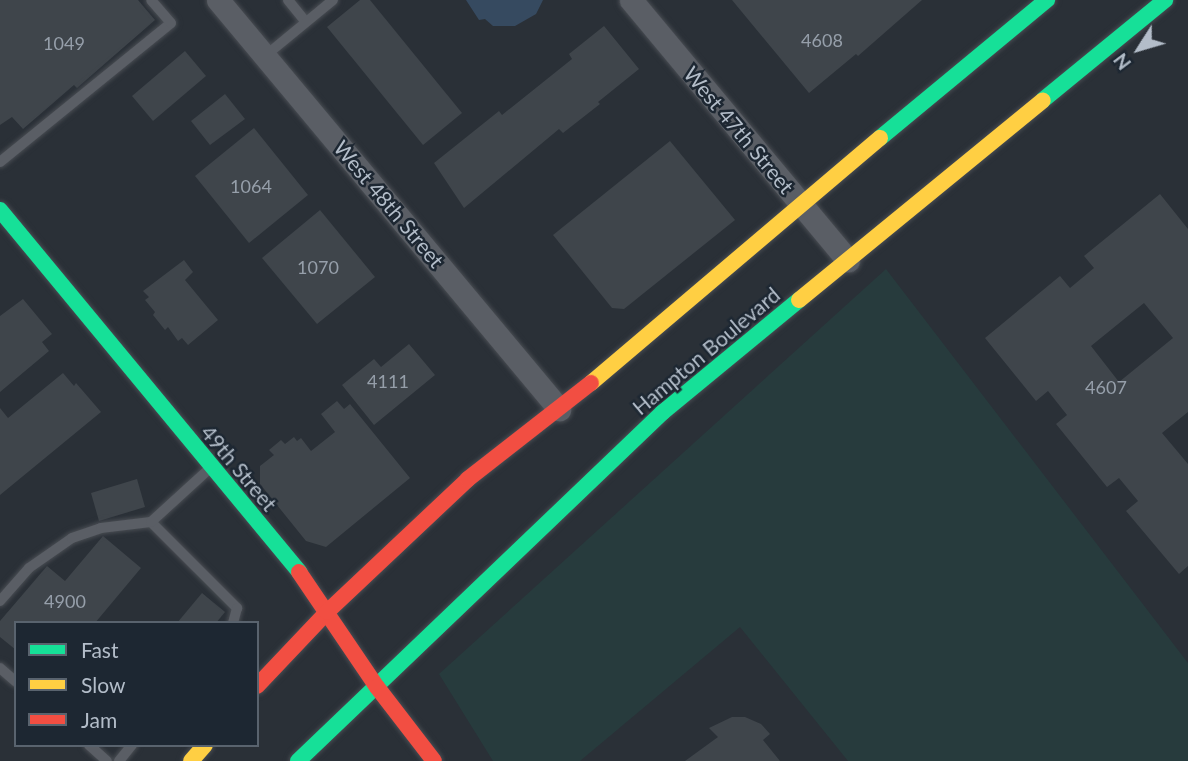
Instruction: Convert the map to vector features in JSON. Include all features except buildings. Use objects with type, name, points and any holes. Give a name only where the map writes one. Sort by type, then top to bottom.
[{"type":"main road","name":"Hampton Boulevard","points":[[298,761],[663,412],[1165,0]]},
{"type":"main road","points":[[259,684],[327,612],[468,479],[559,409],[1033,4]]},
{"type":"main road","name":"49th Street","points":[[0,210],[210,468],[313,589],[377,687],[434,761]]},
{"type":"main road","points":[[191,761],[203,747]]},
{"type":"street","name":"West 48th Street","points":[[218,0],[559,409]]},
{"type":"street","name":"West 47th Street","points":[[631,0],[848,260]]},
{"type":"lane","points":[[0,162],[171,23],[151,0]]},
{"type":"lane","points":[[288,0],[306,22]]},
{"type":"lane","points":[[265,56],[333,0]]},
{"type":"lane","points":[[0,600],[29,568],[72,538],[101,528],[151,522],[210,468]]},
{"type":"lane","points":[[151,522],[237,608],[234,621]]},
{"type":"lane","points":[[0,668],[14,680]]},
{"type":"lane","points":[[91,747],[107,761]]},
{"type":"lane","points":[[119,761],[130,747]]},
{"type":"green space","points":[[886,269],[1188,663],[1188,761],[848,761],[740,627],[580,761],[493,761],[439,674]]},
{"type":"water","points":[[466,0],[543,0],[536,14],[515,26],[493,26],[485,19],[479,20]]},
{"type":"traffic: fast","points":[[880,138],[1047,0]]},
{"type":"traffic: fast","points":[[1043,100],[1165,0]]},
{"type":"traffic: fast","points":[[0,210],[299,572]]},
{"type":"traffic: fast","points":[[298,761],[663,412],[799,300]]},
{"type":"traffic: slow","points":[[799,300],[1043,100]]},
{"type":"traffic: slow","points":[[591,383],[880,138]]},
{"type":"traffic: slow","points":[[191,761],[203,747]]},
{"type":"traffic: jam","points":[[259,684],[327,612],[468,479],[591,383]]},
{"type":"traffic: jam","points":[[299,572],[377,687],[434,761]]}]
